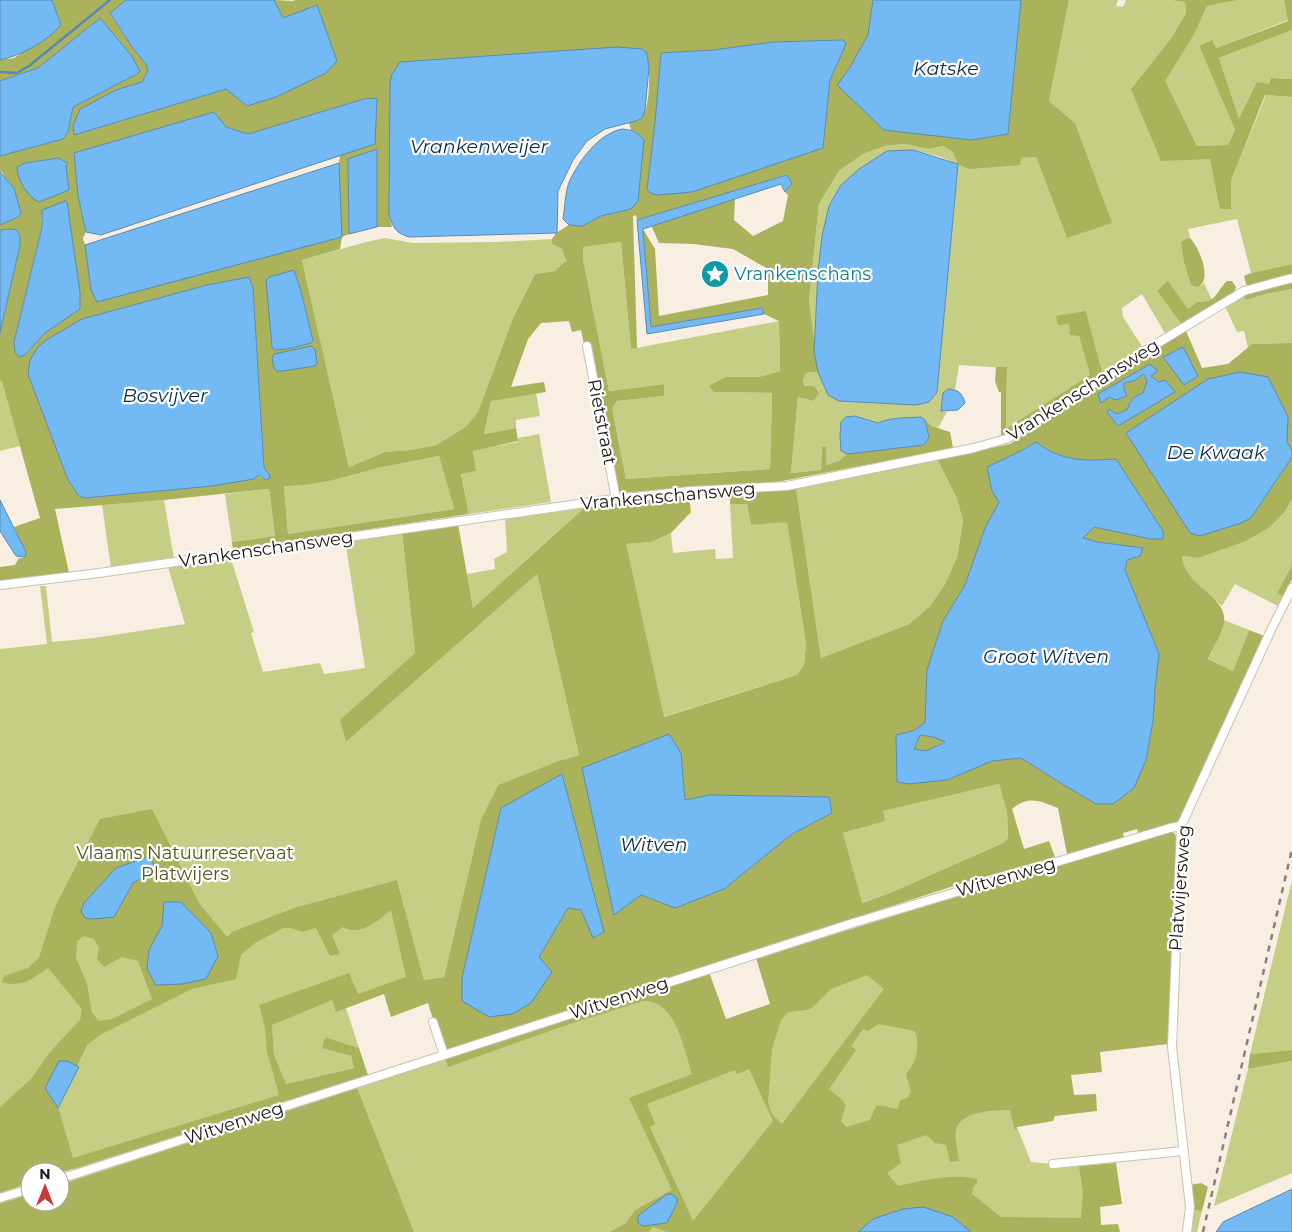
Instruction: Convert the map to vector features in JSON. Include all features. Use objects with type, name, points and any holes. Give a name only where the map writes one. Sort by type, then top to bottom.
[{"type":"street","name":"Vrankenschansweg","points":[[0,584],[99,573],[616,499],[690,491],[788,486],[974,448],[1006,439],[1024,430],[1138,355],[1244,291],[1292,278]]},
{"type":"street","name":"Rietstraat","points":[[587,346],[616,499]]},
{"type":"street","name":"Platwijersweg","points":[[1187,1232],[1190,1207],[1172,1047],[1181,826],[1292,588]]},
{"type":"street","name":"Witvenweg","points":[[70,1176],[862,920],[1181,826]]},
{"type":"street","points":[[433,1022],[444,1054]]},
{"type":"street","points":[[1053,1164],[1183,1151]]},
{"type":"street","points":[[0,1198],[20,1192]]},
{"type":"green space","points":[[52,0],[126,0],[110,14],[146,64],[148,71],[142,82],[116,90],[73,125],[74,135],[226,89],[318,6],[283,18],[274,0],[873,0],[868,35],[838,86],[936,135],[971,140],[1008,134],[1021,0],[1069,0],[1049,101],[1075,123],[1112,223],[1067,238],[1036,157],[1021,158],[1020,165],[969,169],[958,164],[953,152],[943,146],[929,149],[904,144],[885,146],[863,154],[839,171],[819,204],[809,301],[818,372],[806,373],[803,381],[805,386],[814,386],[819,393],[813,401],[798,397],[791,473],[821,470],[822,447],[826,447],[826,465],[839,461],[847,454],[924,445],[929,437],[925,420],[932,426],[950,432],[953,448],[777,482],[619,493],[601,415],[599,415],[581,330],[572,332],[569,321],[541,323],[528,339],[511,387],[544,382],[546,392],[491,401],[484,434],[516,428],[518,441],[473,451],[476,471],[461,474],[469,514],[233,550],[232,542],[275,536],[269,489],[55,509],[69,573],[0,581],[0,567],[15,565],[19,558],[23,558],[26,554],[14,527],[40,518],[0,380],[0,333],[20,245],[20,236],[11,229],[0,230],[0,225],[18,217],[21,213],[2,172],[0,172],[0,156],[63,139],[68,132],[73,107],[137,74],[139,70],[131,55],[100,18],[38,68],[0,81],[0,60],[14,58],[61,25]],"holes":[[[843,40],[845,44],[830,80],[823,148],[650,193],[647,189],[661,53],[713,50],[774,42]],[[647,53],[649,81],[646,109],[639,118],[629,123],[631,130],[638,133],[631,209],[601,216],[582,226],[569,225],[556,233],[552,239],[552,244],[562,249],[566,262],[555,271],[535,274],[513,318],[478,412],[466,427],[436,445],[411,450],[385,452],[349,467],[302,260],[340,249],[342,237],[349,234],[348,159],[377,149],[377,227],[392,227],[389,214],[392,74]],[[364,99],[375,143],[340,155],[339,163],[85,245],[83,238],[86,232],[78,196],[74,153],[226,127],[248,134]],[[58,158],[68,163],[66,166],[25,163]],[[787,175],[792,183],[785,192],[788,195],[783,221],[753,236],[734,220],[735,198],[651,225],[659,243],[694,244],[733,249],[768,269],[768,295],[659,316],[655,249],[643,229],[651,327],[762,308],[764,314],[779,321],[780,371],[759,377],[726,377],[709,386],[714,392],[772,393],[770,469],[626,479],[612,408],[617,401],[664,396],[664,384],[609,391],[583,259],[583,247],[621,242],[631,349],[637,348],[633,216],[636,215],[637,220]],[[41,217],[80,308],[45,333],[25,355],[14,342],[42,227]],[[294,270],[313,341],[312,343],[274,350]],[[249,277],[253,288],[264,467],[267,480],[257,476],[212,486],[85,498],[79,496],[68,480],[28,374],[82,319],[207,285]],[[439,456],[454,509],[288,534],[284,486],[320,483],[378,468]]]},
{"type":"green space","points":[[1069,0],[1118,0],[1116,6],[1123,7],[1126,0],[1185,2],[1186,13],[1172,37],[1131,89],[1210,159],[1231,209],[1231,181],[1266,95],[1292,97],[1292,264],[1251,273],[1237,219],[1188,229],[1190,238],[1186,239],[1185,257],[1191,285],[1201,286],[1204,283],[1212,300],[1206,303],[1197,302],[1188,309],[1168,282],[1157,291],[1182,325],[1166,335],[1142,294],[1122,308],[1123,317],[1143,348],[1103,375],[1086,311],[1069,324],[1079,336],[1090,375],[1006,430],[1007,368],[959,365],[955,390],[948,389],[943,393],[941,411],[947,412],[938,428],[920,417],[894,419],[879,423],[864,418],[841,451],[847,454],[839,461],[826,465],[826,447],[822,447],[821,470],[791,473],[798,397],[813,401],[803,381],[806,373],[818,372],[828,395],[954,208],[958,164],[941,157],[913,150],[822,236],[818,272],[814,352],[809,301],[819,204],[839,171],[863,154],[885,146],[904,144],[929,149],[943,146],[953,152],[1021,158],[1036,157],[1067,238],[1075,123],[1049,101]]},
{"type":"green space","points":[[1169,0],[1238,0],[1207,6],[1195,33],[1165,81],[1197,146],[1228,145],[1235,130],[1199,46],[1212,40],[1216,48],[1288,21],[1284,0],[1292,0],[1292,30],[1219,58],[1239,119],[1257,82],[1269,84],[1271,78],[1292,79],[1292,97],[1265,95],[1231,181],[1231,209],[1220,209],[1210,159],[1161,161],[1131,89],[1172,37],[1186,13],[1185,2]]},
{"type":"green space","points":[[1238,0],[1284,0],[1288,20],[1216,48],[1199,46],[1235,130],[1228,145],[1197,146],[1164,81],[1195,33],[1207,6]]},
{"type":"green space","points":[[1292,30],[1292,79],[1271,78],[1269,84],[1239,120],[1219,58]]},
{"type":"green space","points":[[385,238],[413,243],[552,239],[552,244],[562,249],[566,263],[563,263],[555,271],[535,274],[513,318],[478,412],[467,427],[436,445],[411,450],[385,452],[349,467],[302,260]]},
{"type":"green space","points":[[1190,238],[1194,242],[1203,263],[1204,278],[1198,287],[1191,285],[1184,262],[1181,242]]},
{"type":"green space","points":[[621,242],[631,349],[779,321],[780,371],[759,377],[726,377],[714,392],[772,393],[770,469],[626,479],[612,408],[617,401],[664,396],[663,384],[609,391],[583,259],[583,247]]},
{"type":"green space","points":[[1292,264],[1292,275],[1247,287],[1244,276]]},
{"type":"green space","points":[[1168,281],[1188,309],[1197,302],[1212,299],[1227,281],[1232,281],[1236,287],[1235,291],[1182,325],[1157,291]]},
{"type":"green space","points":[[1292,281],[1292,289],[1245,300],[1243,294]]},
{"type":"green space","points":[[1292,289],[1292,343],[1252,344],[1248,348],[1244,331],[1237,332],[1225,306],[1243,294],[1245,300]]},
{"type":"green space","points":[[1086,311],[1103,375],[1009,434],[1001,437],[1001,392],[999,392],[995,381],[996,367],[1007,367],[1006,429],[1090,375],[1079,336],[1070,335],[1069,324],[1058,325],[1056,316]]},
{"type":"green space","points":[[1186,331],[1202,368],[1228,364],[1252,344],[1292,343],[1292,451],[1287,442],[1287,417],[1251,518],[1292,457],[1292,499],[1284,513],[1269,528],[1244,542],[1198,558],[1182,556],[1190,576],[1220,605],[1223,613],[1223,628],[1208,659],[1233,671],[1249,630],[1264,636],[1179,821],[1139,835],[1137,829],[1123,833],[1124,839],[1067,854],[1058,808],[1040,802],[1023,802],[1012,809],[1024,849],[1049,841],[1055,857],[963,883],[446,1050],[441,1045],[428,1003],[391,1017],[384,994],[336,1012],[332,1000],[272,1025],[274,1054],[286,1084],[354,1068],[351,1056],[322,1048],[325,1037],[359,1048],[368,1075],[70,1170],[70,1162],[20,1162],[20,1186],[0,1193],[0,1107],[31,1079],[50,1052],[80,1020],[82,1009],[48,968],[32,979],[21,983],[9,984],[2,982],[4,976],[28,968],[39,958],[55,907],[100,819],[152,809],[199,903],[227,937],[232,932],[294,908],[397,880],[424,980],[444,977],[481,819],[498,785],[558,761],[579,755],[537,574],[346,742],[340,720],[415,653],[402,532],[458,524],[473,608],[587,505],[689,496],[691,512],[671,533],[651,542],[626,544],[664,717],[797,675],[804,665],[806,644],[787,522],[751,525],[747,504],[730,504],[730,492],[796,488],[821,658],[909,624],[930,606],[945,584],[957,557],[963,521],[957,499],[937,459],[1010,444],[1143,355]],"holes":[[[1150,364],[1150,375],[1159,382],[1118,426],[1109,409],[1117,414],[1127,410],[1130,401],[1143,393],[1147,381],[1142,374],[1136,380],[1124,383],[1127,395],[1116,400],[1098,394]],[[1036,442],[1046,449],[1074,459],[1116,459],[1151,539],[1094,527],[1082,538],[1097,542],[1143,548],[1140,556],[1127,560],[1125,570],[1155,688],[1153,721],[1146,760],[1096,804],[1021,758],[992,761],[947,780],[897,782],[896,736],[913,731],[925,723],[927,670],[943,621],[965,585],[985,528],[999,502],[992,491],[1021,451]],[[681,753],[685,800],[710,795],[829,797],[832,813],[792,834],[724,889],[675,908],[641,895]],[[999,784],[1007,812],[1008,838],[1003,843],[890,893],[862,903],[843,833],[885,821],[883,811]],[[501,808],[604,931],[593,937],[581,910],[568,907],[539,957],[462,1001],[462,978]],[[391,910],[406,977],[358,994],[349,973],[259,1005],[265,1028],[267,1052],[279,1095],[73,1158],[58,1107],[87,1045],[100,1035],[192,989],[236,979],[241,955],[255,943],[283,928],[291,928],[302,932],[316,928],[330,956],[340,954],[332,935],[343,927],[350,930],[362,929]],[[84,936],[94,939],[99,948],[97,959],[104,967],[122,957],[138,961],[152,999],[112,1019],[99,1021],[92,1013],[87,984],[76,958],[77,941]]]},
{"type":"green space","points":[[0,380],[20,446],[0,451]]},
{"type":"green space","points":[[536,393],[540,416],[516,420],[516,428],[484,434],[491,401]]},
{"type":"green space","points":[[539,434],[551,502],[469,514],[461,473],[475,471],[473,450],[518,442],[518,438]]},
{"type":"green space","points":[[439,456],[454,509],[288,534],[284,486],[320,483],[378,468]]},
{"type":"green space","points":[[937,459],[957,499],[963,521],[957,557],[945,584],[930,606],[909,624],[821,658],[796,488]]},
{"type":"green space","points":[[269,489],[275,536],[232,542],[225,494]]},
{"type":"green space","points":[[1292,499],[1292,565],[1277,593],[1283,597],[1278,606],[1235,584],[1222,606],[1191,578],[1182,556],[1198,558],[1244,542],[1269,528],[1284,513]]},
{"type":"green space","points":[[164,500],[174,559],[111,568],[102,505]]},
{"type":"green space","points":[[730,504],[747,504],[751,525],[787,521],[806,644],[804,665],[797,675],[663,717],[625,544],[651,542],[671,533],[673,553],[715,549],[716,559],[733,558]]},
{"type":"green space","points":[[587,505],[473,608],[467,574],[495,569],[494,559],[507,552],[505,517]]},
{"type":"green space","name":"Vlaams Natuurreservaat Platwijers","points":[[402,532],[415,653],[341,720],[346,742],[537,574],[579,755],[558,761],[498,785],[481,819],[444,977],[424,980],[397,880],[416,978],[336,1012],[346,1008],[359,1048],[325,1037],[322,1047],[351,1056],[354,1068],[286,1084],[274,1054],[272,1027],[266,1034],[285,1113],[445,1058],[446,1061],[668,989],[772,1049],[773,1024],[795,1004],[1172,838],[1173,1042],[1005,1061],[1017,1127],[1031,1162],[1053,1164],[1085,1161],[1082,1232],[0,1232],[0,1201],[20,1194],[20,1212],[70,1212],[70,1176],[75,1174],[73,1167],[70,1167],[70,1162],[20,1162],[20,1178],[0,1189],[0,649],[47,644],[40,586],[46,586],[52,642],[94,638],[185,624],[168,567],[231,559],[254,632],[251,633],[263,672],[320,663],[324,674],[365,668],[345,540]]},
{"type":"green space","points":[[1292,565],[1292,579],[1283,597],[1277,593]]},
{"type":"green space","points":[[1224,620],[1249,630],[1233,671],[1208,659],[1222,631]]},
{"type":"green space","points":[[920,735],[945,741],[925,752],[913,749]]},
{"type":"green space","points":[[999,784],[1007,812],[1008,838],[1003,843],[890,893],[861,903],[843,833],[884,821],[882,811]]},
{"type":"green space","points":[[1173,832],[1177,838],[1168,1044],[1100,1052],[1102,1072],[1071,1075],[1074,1095],[1096,1094],[1097,1111],[1055,1116],[1053,1121],[1017,1127],[1015,1131],[1010,1110],[996,1110],[972,1115],[959,1123],[956,1129],[959,1161],[950,1162],[946,1145],[935,1143],[926,1135],[897,1145],[901,1163],[887,1173],[898,1186],[947,1177],[977,1179],[972,1194],[1001,1217],[1081,1218],[1083,1192],[1079,1166],[1116,1163],[1122,1204],[1100,1207],[1101,1225],[1118,1224],[1120,1232],[971,1232],[953,1217],[873,1219],[858,1232],[667,1232],[653,1227],[649,1232],[610,1232],[626,1223],[635,1210],[672,1190],[629,1098],[692,1074],[677,1028],[663,1008],[654,1003],[643,1001],[567,1025],[448,1067],[445,1058],[709,972],[726,1019],[770,1004],[756,958]],"holes":[[[867,975],[884,989],[782,1124],[772,1114],[768,1103],[772,1049],[781,1020],[788,1012],[807,1010],[813,1007],[831,989]],[[878,1024],[915,1031],[917,1042],[915,1059],[906,1074],[911,1092],[907,1098],[900,1100],[898,1109],[876,1106],[870,1120],[846,1127],[841,1121],[846,1105],[829,1089],[856,1050],[851,1046],[863,1029],[868,1031]],[[749,1069],[773,1121],[693,1221],[650,1127],[655,1124],[647,1104],[735,1070],[737,1074]]]},
{"type":"green space","points":[[1291,884],[1292,1050],[1250,1054]]},
{"type":"green space","points":[[1292,1050],[1292,1061],[1248,1069],[1250,1054]]},
{"type":"green space","points":[[1292,1061],[1292,1173],[1214,1206],[1248,1069]]},
{"type":"green space","points":[[357,1088],[414,1232],[0,1232],[0,1204],[20,1197],[20,1212],[70,1212],[70,1182]]},
{"type":"green space","points":[[1201,1183],[1208,1187],[1202,1211],[1193,1210],[1190,1185]]},
{"type":"green space","points":[[1193,1210],[1202,1211],[1197,1232],[1189,1232]]},
{"type":"water","points":[[0,0],[52,0],[61,25],[49,37],[33,47],[0,60]]},
{"type":"water","points":[[126,0],[274,0],[283,18],[317,5],[337,61],[326,73],[276,97],[247,106],[226,89],[74,135],[73,125],[80,109],[116,90],[142,82],[148,71],[146,64],[132,47],[110,13]]},
{"type":"water","name":"Katske","points":[[873,0],[1021,0],[1008,134],[971,140],[884,130],[837,85],[849,69],[868,35]]},
{"type":"water","points":[[100,18],[131,55],[140,71],[73,107],[68,132],[63,139],[0,156],[0,81],[38,68]]},
{"type":"water","points":[[843,40],[846,44],[830,80],[823,148],[692,192],[657,195],[650,193],[647,189],[661,53],[713,50],[774,42]]},
{"type":"water","name":"Vrankenweijer","points":[[617,47],[642,49],[647,53],[649,68],[645,110],[642,118],[605,129],[587,141],[573,160],[558,191],[557,233],[409,237],[401,234],[396,229],[389,214],[390,83],[392,74],[400,62]]},
{"type":"water","points":[[377,98],[375,144],[101,235],[86,232],[78,196],[74,153],[214,112],[226,127],[248,134],[364,99]]},
{"type":"water","points":[[622,129],[634,132],[644,140],[638,201],[631,209],[601,216],[582,226],[569,225],[563,219],[567,189],[574,172],[598,142],[605,136]]},
{"type":"water","points":[[377,149],[377,227],[349,234],[348,159]]},
{"type":"water","points":[[913,150],[958,164],[937,392],[929,402],[916,405],[839,401],[828,395],[818,372],[814,352],[818,272],[822,236],[829,206],[841,185],[859,169],[887,151]]},
{"type":"water","points":[[58,158],[68,163],[66,166],[69,190],[39,202],[31,197],[24,188],[17,172],[17,167],[25,163]]},
{"type":"water","points":[[339,163],[342,237],[97,302],[91,290],[85,245]]},
{"type":"water","points":[[0,172],[14,188],[21,213],[18,217],[0,225]]},
{"type":"water","points":[[787,175],[792,183],[785,192],[781,184],[643,229],[651,327],[762,308],[764,314],[647,334],[637,220]]},
{"type":"water","points":[[65,201],[67,202],[80,292],[80,309],[45,333],[25,355],[19,357],[15,352],[14,342],[42,227],[42,210]]},
{"type":"water","points":[[0,230],[17,230],[20,236],[20,245],[0,333]]},
{"type":"water","points":[[294,270],[313,341],[287,349],[274,350],[272,347],[266,280],[269,277]]},
{"type":"water","name":"Bosvijver","points":[[249,277],[253,288],[264,467],[270,478],[266,480],[257,476],[254,479],[212,486],[85,498],[79,496],[68,480],[28,374],[30,360],[37,348],[46,340],[82,319],[207,285]]},
{"type":"water","points":[[311,346],[315,349],[317,363],[315,366],[282,371],[277,371],[274,368],[272,358],[274,354]]},
{"type":"water","points":[[1183,347],[1198,376],[1184,385],[1163,357]]},
{"type":"water","points":[[1150,364],[1158,371],[1151,376],[1159,382],[1165,380],[1175,392],[1118,426],[1107,412],[1109,409],[1117,414],[1127,410],[1132,399],[1143,393],[1147,381],[1143,374],[1136,380],[1124,383],[1127,396],[1116,400],[1109,397],[1101,403],[1098,394]]},
{"type":"water","name":"De Kwaak","points":[[1240,372],[1268,377],[1288,417],[1287,442],[1292,451],[1292,457],[1251,518],[1200,536],[1190,533],[1126,433],[1208,379]]},
{"type":"water","points":[[948,389],[957,391],[962,396],[965,403],[958,410],[941,411],[943,393]]},
{"type":"water","points":[[855,416],[878,423],[894,419],[921,417],[925,420],[929,437],[924,445],[847,454],[841,451],[841,422],[846,417]]},
{"type":"water","name":"Groot Witven","points":[[1036,442],[1046,449],[1074,459],[1116,459],[1163,531],[1163,539],[1151,539],[1094,527],[1083,538],[1097,542],[1143,548],[1140,556],[1127,560],[1125,570],[1159,654],[1153,721],[1146,760],[1134,788],[1113,804],[1096,804],[1021,758],[992,761],[947,780],[909,784],[897,782],[896,735],[913,731],[925,723],[927,670],[943,621],[965,585],[985,528],[999,502],[992,491],[987,467]],"holes":[[[920,735],[934,737],[945,742],[926,751],[914,749]]]},
{"type":"water","points":[[0,500],[26,552],[25,557],[16,556],[0,531]]},
{"type":"water","name":"Witven","points":[[669,734],[681,753],[685,800],[710,795],[829,797],[832,813],[792,834],[724,889],[675,908],[641,895],[614,915],[582,768]]},
{"type":"water","name":"Witven","points":[[562,774],[604,932],[593,938],[581,910],[568,908],[539,957],[552,972],[531,1003],[512,1014],[489,1017],[462,1001],[462,978],[501,808]]},
{"type":"water","points":[[147,857],[152,861],[156,870],[133,883],[114,917],[85,918],[81,911],[84,903],[116,868]]},
{"type":"water","points":[[164,902],[181,902],[211,933],[218,956],[206,979],[182,984],[156,985],[147,969],[149,950],[162,926]]},
{"type":"water","points":[[59,1061],[67,1061],[79,1067],[58,1108],[45,1088]]},
{"type":"water","points":[[1292,1189],[1292,1232],[1216,1232],[1223,1222]]},
{"type":"water","points":[[667,1194],[677,1198],[677,1203],[667,1223],[643,1226],[638,1223],[638,1216]]},
{"type":"water","points":[[923,1207],[953,1217],[971,1232],[858,1232],[873,1219],[903,1209]]},
{"type":"waterway","points":[[0,72],[17,73],[29,66],[110,0]]},
{"type":"railway","points":[[1203,1232],[1292,849]]},
{"type":"place","name":"Vrankenschans","points":[[715,274]]}]
